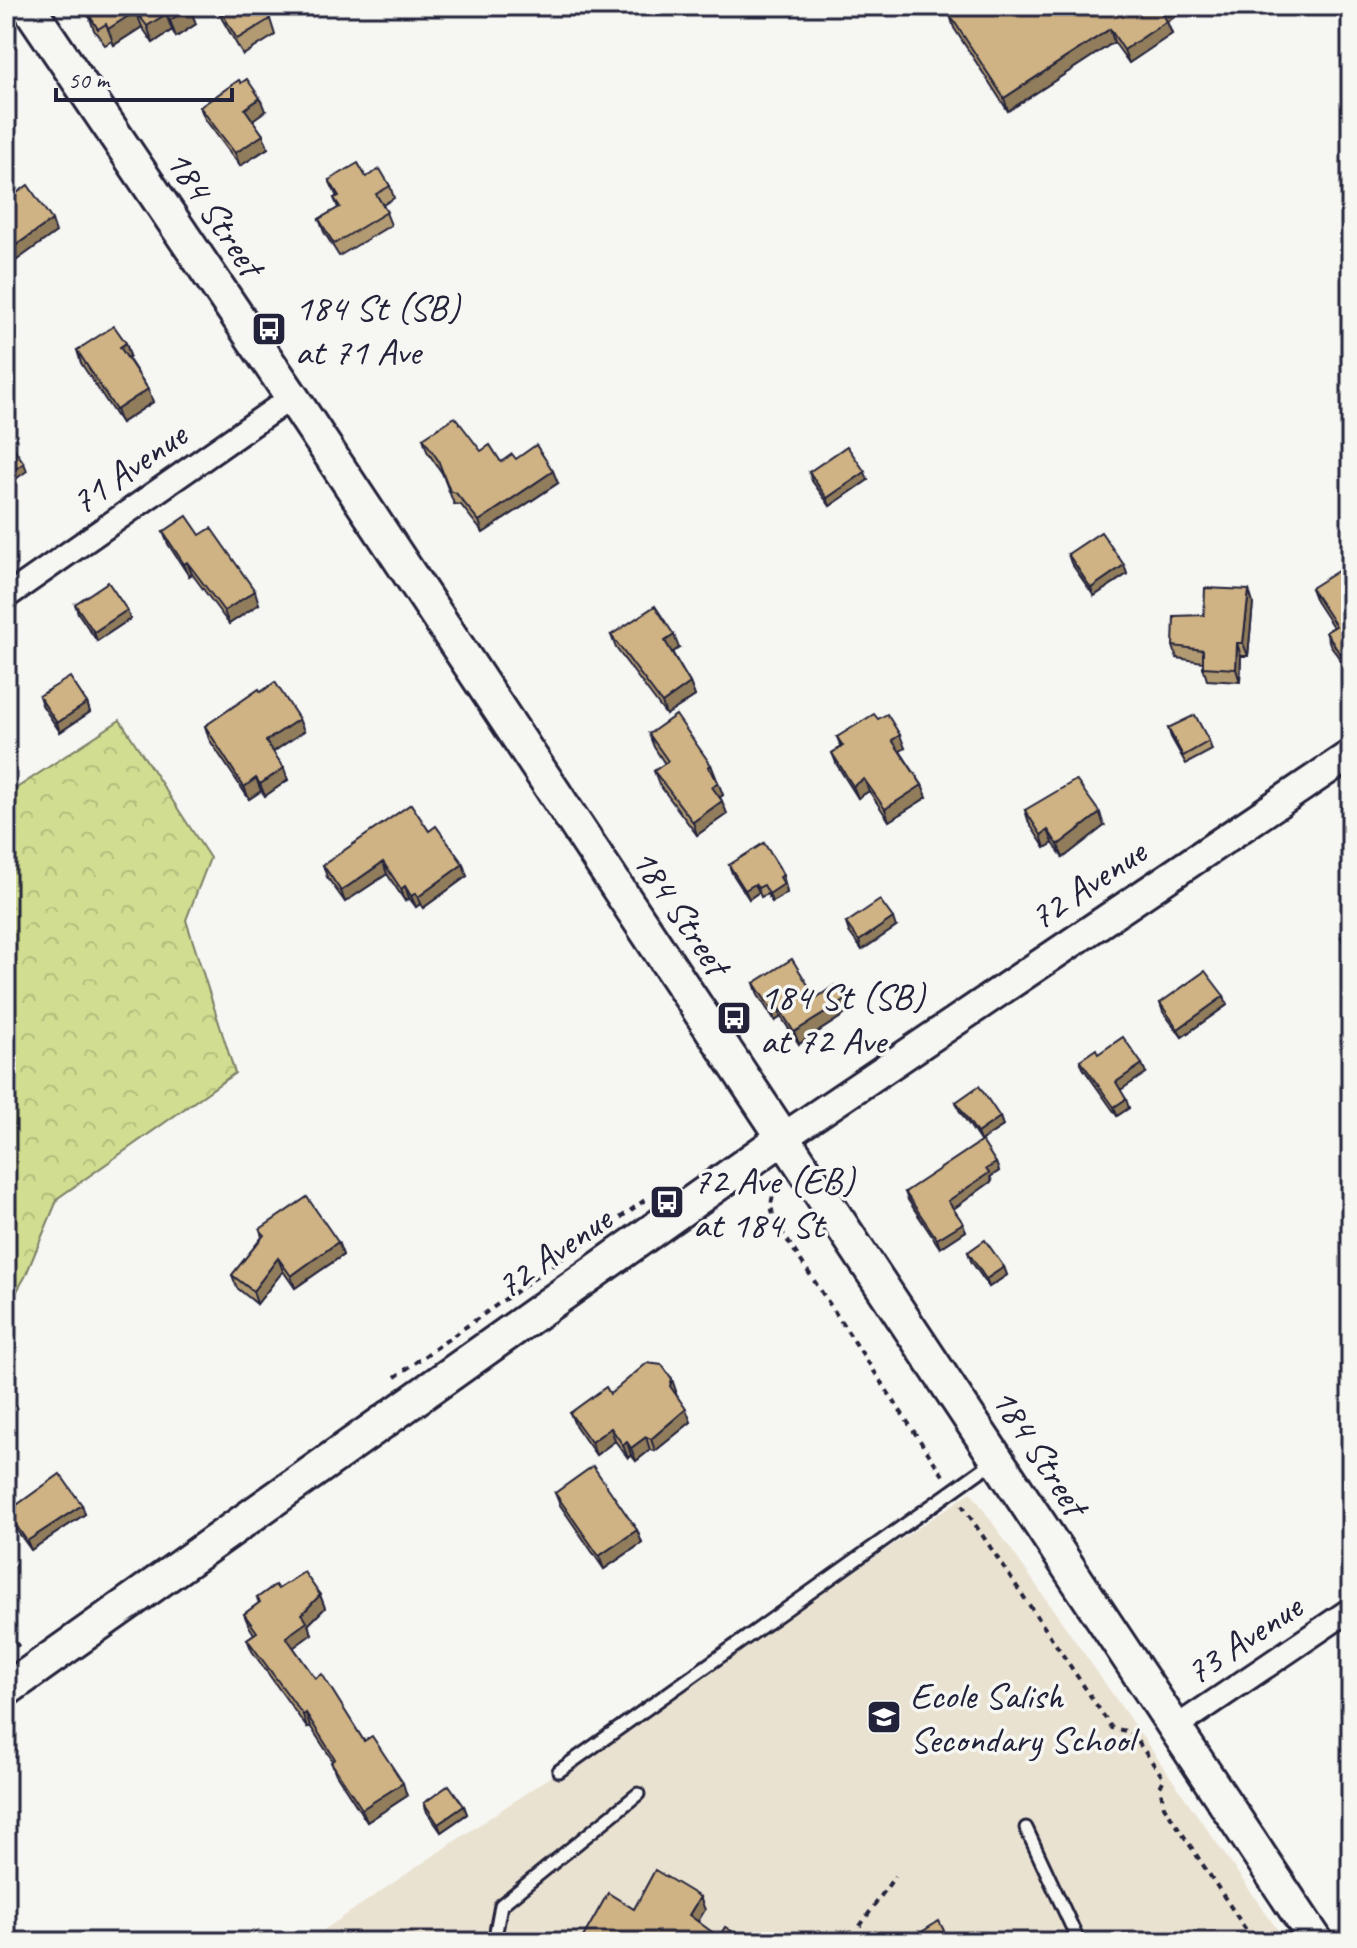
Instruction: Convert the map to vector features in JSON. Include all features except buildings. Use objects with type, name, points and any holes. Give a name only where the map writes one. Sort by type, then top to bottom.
[{"type":"main road","name":"184 Street","points":[[28,6],[292,397],[1317,1942]]},
{"type":"main road","name":"72 Avenue","points":[[6,1690],[784,1137]]},
{"type":"street","name":"71 Avenue","points":[[6,597],[292,397]]},
{"type":"street","name":"72 Avenue","points":[[784,1137],[1351,754]]},
{"type":"street","name":"73 Avenue","points":[[1175,1728],[1351,1609]]},
{"type":"lane","points":[[559,1771],[997,1459]]},
{"type":"lane","points":[[494,1942],[501,1905],[638,1794]]},
{"type":"lane","points":[[1026,1828],[1079,1942]]},
{"type":"path","points":[[766,1180],[785,1190]]},
{"type":"path","points":[[775,1185],[771,1205],[774,1220],[944,1479]]},
{"type":"path","points":[[964,1508],[1112,1728],[1131,1732],[1164,1779],[1160,1797],[1164,1806],[1254,1942]]},
{"type":"path","points":[[860,1926],[895,1876]]},
{"type":"shaded area","name":"Ecole Salish Secondary School","points":[[971,1492],[1286,1942],[306,1942]]},
{"type":"green space","points":[[120,720],[210,858],[186,920],[235,1073],[58,1198],[25,1277],[6,1310],[6,795]]},
{"type":"place","name":"184 St (SB) at 71 Ave","points":[[269,329]]},
{"type":"place","name":"184 St (SB) at 72 Ave","points":[[734,1018]]},
{"type":"place","name":"72 Ave (EB) at 184 St","points":[[667,1202]]},
{"type":"place","name":"Ecole Salish Secondary School","points":[[884,1717]]}]
